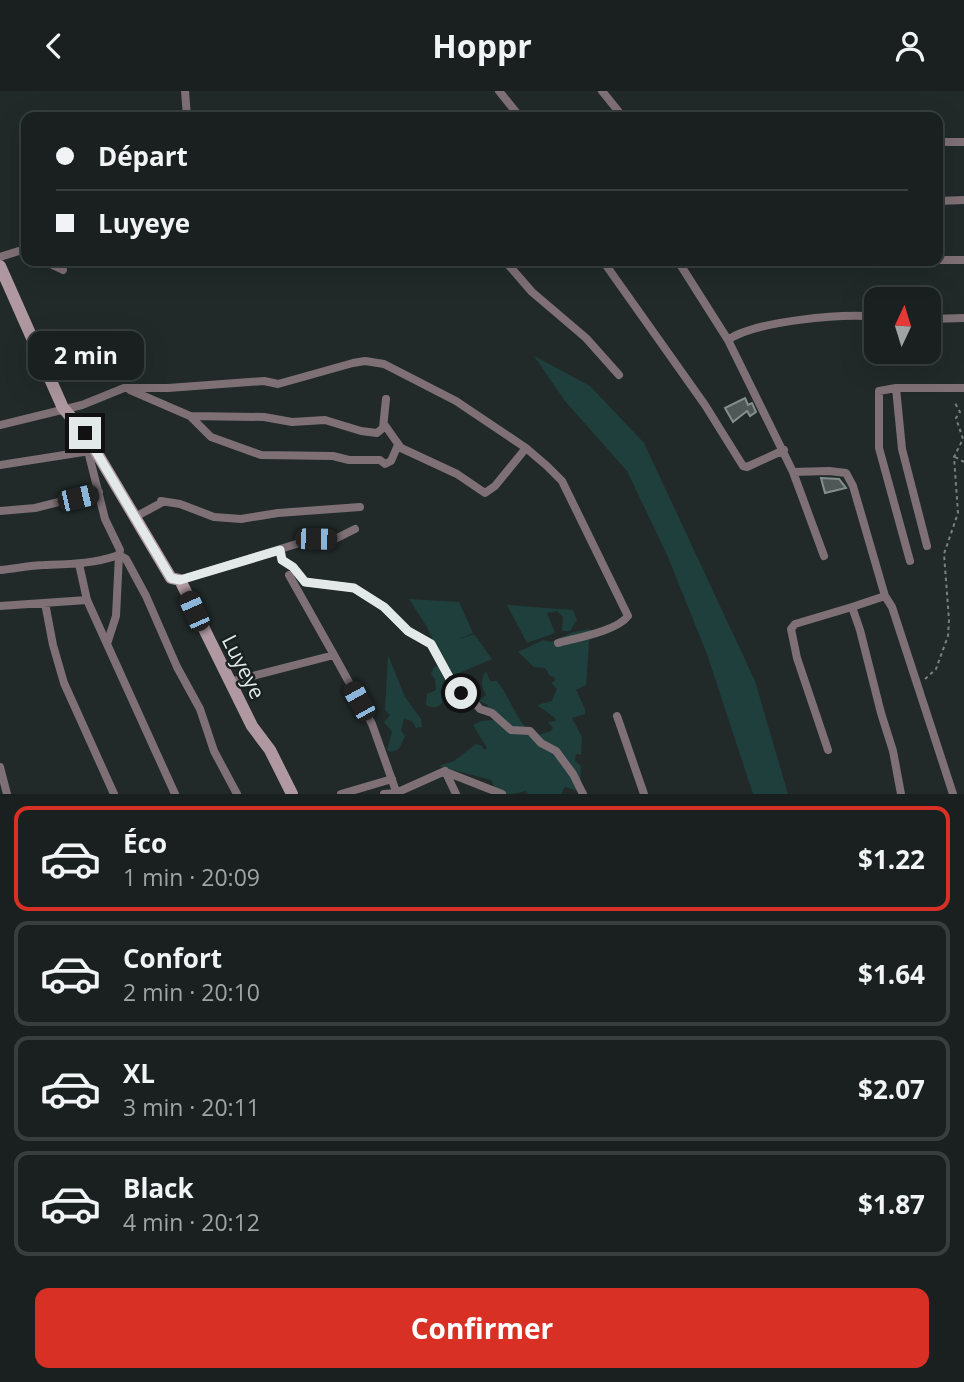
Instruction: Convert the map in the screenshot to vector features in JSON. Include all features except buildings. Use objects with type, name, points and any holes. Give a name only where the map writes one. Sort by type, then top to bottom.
[{"type":"street","points":[[185,91],[187,112]]},
{"type":"street","points":[[499,91],[516,112]]},
{"type":"street","points":[[602,91],[620,112]]},
{"type":"street","points":[[943,142],[964,142]]},
{"type":"street","points":[[943,201],[964,200]]},
{"type":"street","points":[[0,257],[21,250]]},
{"type":"street","points":[[943,260],[964,260]]},
{"type":"street","name":"Luyeye","points":[[0,266],[64,408],[85,433],[92,451],[171,578],[180,580],[252,726],[270,750],[292,794]]},
{"type":"street","points":[[509,266],[532,292],[586,338],[619,375]]},
{"type":"street","points":[[607,266],[697,394],[743,466],[747,467],[784,450]]},
{"type":"street","points":[[681,266],[728,340],[784,450],[824,556]]},
{"type":"street","points":[[728,340],[738,333],[794,322],[864,317]]},
{"type":"street","points":[[942,319],[964,318]]},
{"type":"street","points":[[0,425],[82,405],[124,388],[168,388],[264,380],[278,384],[353,363],[365,361],[384,364],[457,401],[526,448],[562,481],[628,616],[599,632],[558,643]]},
{"type":"street","points":[[124,388],[190,416],[211,437],[261,455],[333,456],[349,460],[380,460],[385,464],[391,461],[398,445]]},
{"type":"street","points":[[911,561],[879,449],[879,391],[896,388],[964,388]]},
{"type":"street","points":[[896,388],[902,449],[927,546]]},
{"type":"street","points":[[190,416],[264,417],[292,422],[325,420],[377,433],[383,429],[386,399]]},
{"type":"street","points":[[384,424],[398,445],[409,453],[457,474],[485,493],[495,486],[526,448]]},
{"type":"street","points":[[0,465],[92,451],[105,519],[120,550],[116,616],[107,644]]},
{"type":"street","points":[[793,472],[846,473],[853,486],[885,596],[892,607],[953,794]]},
{"type":"street","points":[[0,511],[35,508],[99,492]]},
{"type":"street","points":[[135,517],[162,501],[180,504],[214,517],[241,519],[278,513],[360,507]]},
{"type":"street","points":[[180,580],[306,541],[335,539],[355,529]]},
{"type":"street","points":[[280,550],[282,560],[293,567],[305,582],[354,588],[384,607],[408,631],[431,644],[449,677],[458,685],[464,701],[475,703],[479,708],[492,713],[512,730],[530,731],[541,743],[552,747],[573,775],[583,794]]},
{"type":"street","points":[[0,570],[99,562],[119,555],[126,559],[200,709],[214,751],[237,794]]},
{"type":"street","points":[[79,564],[88,600],[175,794]]},
{"type":"street","points":[[289,575],[372,724],[397,794]]},
{"type":"street","points":[[828,750],[797,658],[791,629],[795,624],[885,596]]},
{"type":"street","points":[[0,606],[88,600]]},
{"type":"street","points":[[45,603],[64,683],[114,794]]},
{"type":"street","points":[[852,607],[893,751],[901,794]]},
{"type":"street","points":[[229,682],[334,655]]},
{"type":"street","points":[[617,716],[644,794]]},
{"type":"street","points":[[0,767],[7,794]]},
{"type":"street","points":[[384,794],[397,794],[440,772],[502,794]]},
{"type":"street","points":[[446,772],[456,794]]},
{"type":"street","points":[[341,794],[392,779]]},
{"type":"path","points":[[918,686],[936,669],[948,636],[944,554],[958,513],[954,457],[963,439],[956,418],[960,412],[955,403]]},
{"type":"path","points":[[954,457],[964,463]]},
{"type":"shaded area","points":[[534,356],[590,386],[644,443],[755,681],[788,794],[753,794],[707,654],[668,557],[627,471],[565,401]]},
{"type":"shaded area","points":[[409,599],[459,602],[473,633],[457,640],[474,634],[492,659],[450,677],[427,627]]},
{"type":"shaded area","points":[[507,605],[573,610],[577,620],[570,631],[562,631],[563,617],[557,611],[547,613],[555,633],[527,643]]},
{"type":"shaded area","points":[[590,629],[586,685],[576,690],[585,714],[572,718],[582,737],[581,755],[576,754],[575,761],[581,766],[580,792],[566,787],[562,794],[528,794],[526,791],[493,794],[497,792],[491,780],[439,766],[454,761],[476,744],[484,750],[487,748],[473,725],[481,721],[495,720],[486,709],[488,705],[479,701],[486,695],[482,683],[486,671],[490,681],[497,681],[519,717],[535,736],[551,731],[553,728],[548,722],[556,721],[555,718],[537,705],[552,701],[557,689],[551,683],[555,681],[554,677],[550,676],[545,668],[534,667],[518,652],[543,640],[551,642],[573,632]]},
{"type":"shaded area","points":[[388,655],[405,697],[421,719],[422,727],[416,728],[412,721],[404,719],[401,730],[405,736],[399,749],[391,752],[387,750],[392,732],[384,722],[390,715],[385,710]]},
{"type":"shaded area","points":[[438,666],[452,697],[431,707],[426,705],[427,694],[436,690],[435,679],[431,674],[434,667]]},
{"type":"route","points":[[85,433],[171,578],[180,580],[201,575],[280,550],[282,560],[288,562],[305,582],[354,588],[384,607],[408,631],[431,644],[461,693]]}]
